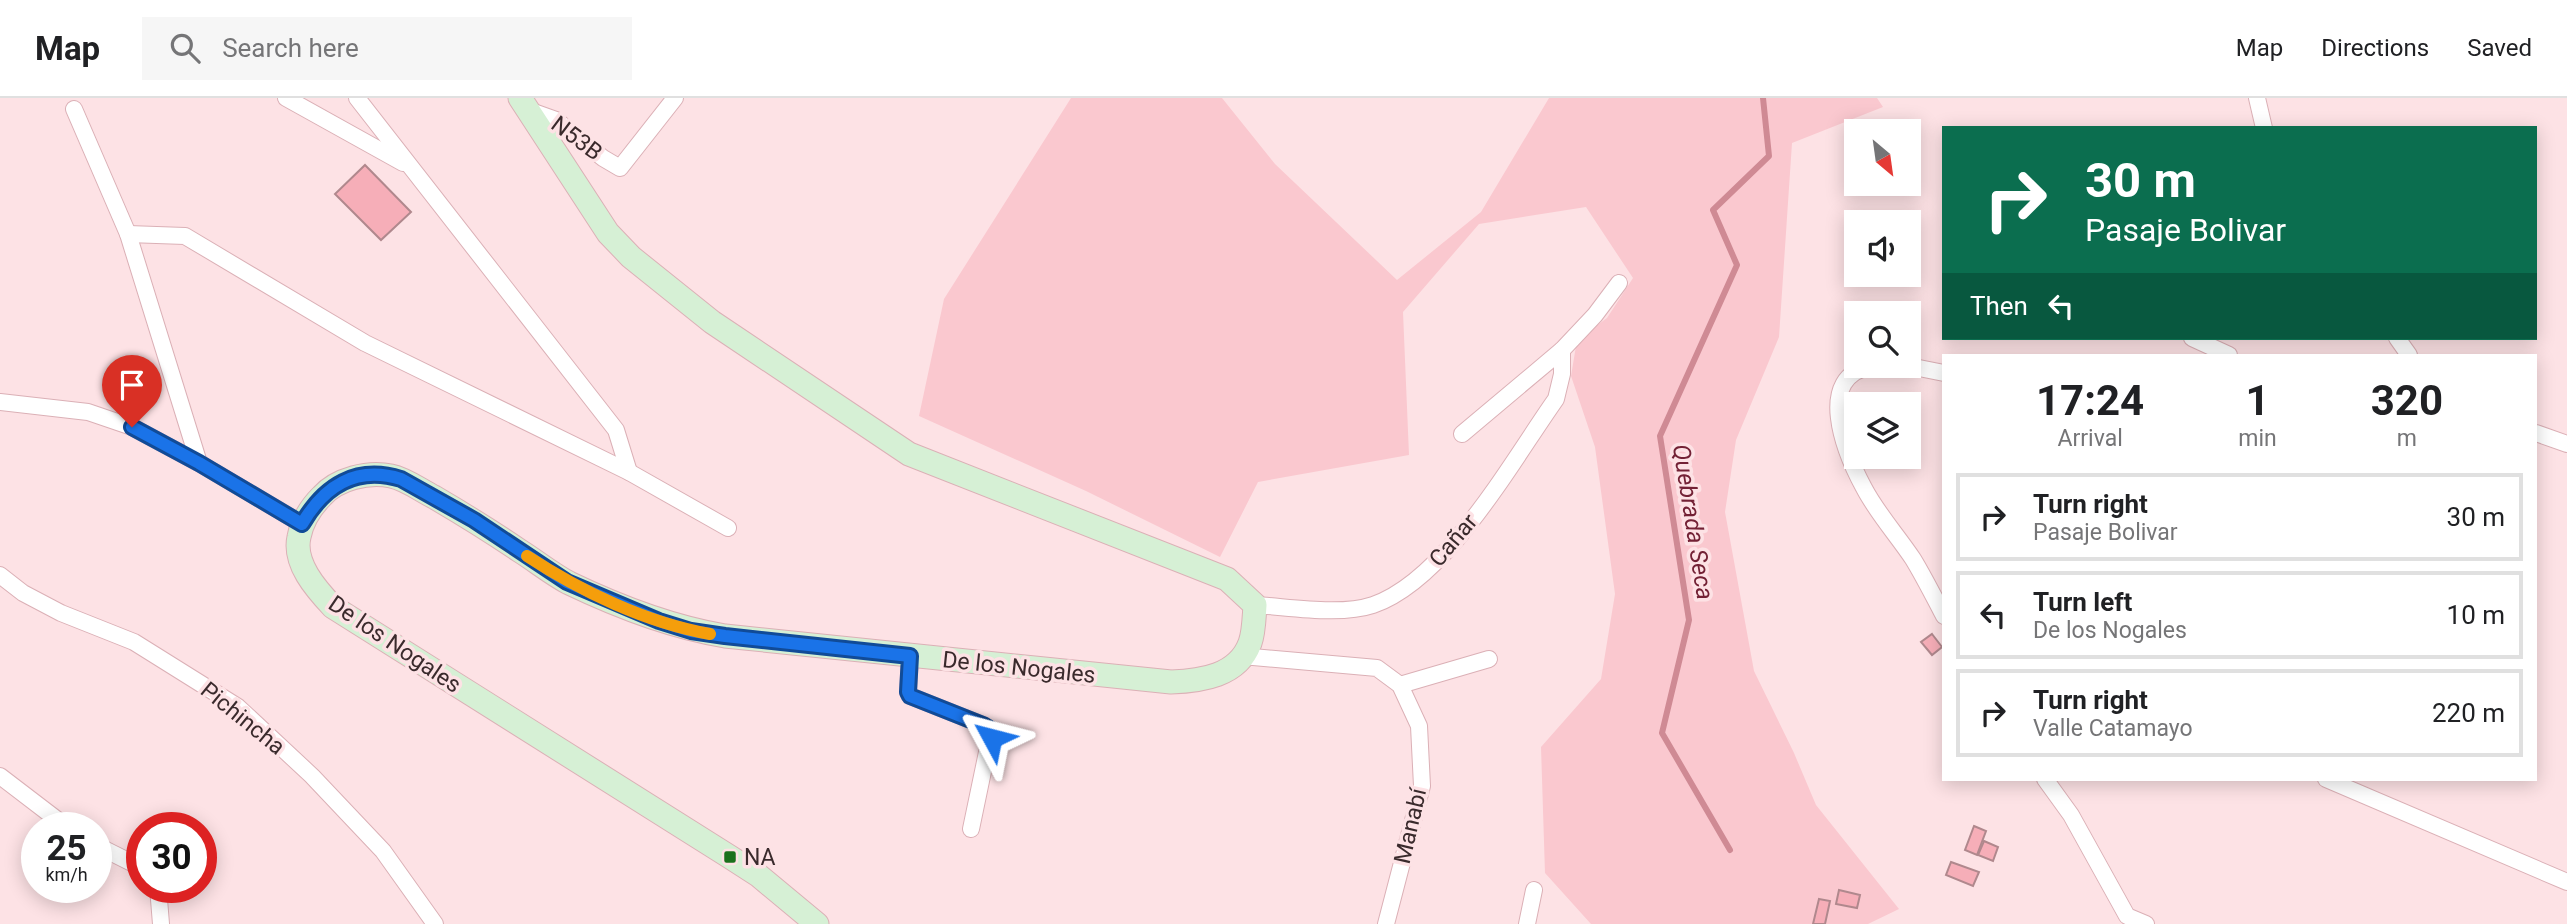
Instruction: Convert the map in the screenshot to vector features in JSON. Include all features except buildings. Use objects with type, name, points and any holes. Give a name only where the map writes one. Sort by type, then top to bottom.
[{"type":"street","points":[[286,98],[412,169]]},
{"type":"street","points":[[357,98],[616,430],[629,472]]},
{"type":"street","name":"N53B","points":[[524,104],[556,120],[603,158],[620,168],[675,98]]},
{"type":"street","points":[[2257,98],[2263,126]]},
{"type":"street","points":[[524,104],[608,233],[631,257],[712,322],[909,454],[1227,579],[1255,605],[1250,645],[1242,656]]},
{"type":"street","points":[[74,109],[128,234],[199,463]]},
{"type":"street","points":[[128,234],[185,236],[365,343],[629,472],[728,528]]},
{"type":"street","points":[[1462,434],[1562,350],[1595,315],[1619,283]]},
{"type":"street","points":[[2196,340],[2226,354]]},
{"type":"street","name":"Cañar","points":[[1255,605],[1348,610],[1380,601],[1421,578],[1463,532],[1556,399],[1562,374],[1562,350]]},
{"type":"street","points":[[1921,368],[1942,373]]},
{"type":"street","points":[[1848,378],[1839,396],[1841,433],[1864,488],[1913,559],[1942,612]]},
{"type":"street","points":[[0,402],[88,412],[111,418],[199,463],[302,524]]},
{"type":"street","points":[[2537,433],[2567,444]]},
{"type":"street","name":"De los Nogales","points":[[817,924],[758,875],[333,607],[314,585],[302,563],[298,542],[302,524],[318,500],[333,485],[370,475],[390,475],[474,520],[567,582],[659,621],[691,631],[1171,682],[1214,677],[1229,669],[1242,656]]},
{"type":"street","name":"Pichincha","points":[[0,575],[23,593],[61,613],[134,642],[238,707],[312,776],[383,851],[435,924]]},
{"type":"street","points":[[910,656],[910,696],[983,725],[991,733],[971,829]]},
{"type":"street","points":[[1242,656],[1377,668],[1401,685],[1489,659]]},
{"type":"street","name":"Manabí","points":[[1386,924],[1422,786],[1419,726],[1401,685]]},
{"type":"street","points":[[0,776],[47,812]]},
{"type":"street","points":[[2046,781],[2071,815],[2124,920],[2146,924]]},
{"type":"street","points":[[2331,781],[2567,882]]},
{"type":"street","points":[[1527,924],[1534,890]]},
{"type":"street","points":[[159,903],[161,924]]},
{"type":"shaded area","points":[[1071,98],[1222,98],[1275,164],[1397,280],[1481,212],[1549,98],[1877,98],[1883,107],[1853,119],[1844,119],[1844,122],[1792,143],[1779,337],[1736,440],[1725,512],[1754,671],[1816,805],[1899,909],[1868,924],[1591,924],[1545,873],[1541,747],[1601,679],[1615,594],[1595,447],[1571,376],[1577,340],[1607,318],[1633,278],[1586,207],[1479,224],[1403,312],[1409,455],[1258,482],[1220,557],[1086,491],[919,416],[944,299]]},
{"type":"waterway","name":"Quebrada Seca","points":[[1730,850],[1662,733],[1689,620],[1660,436],[1737,265],[1713,210],[1769,156],[1763,98]]},
{"type":"slow traffic","points":[[527,556],[567,582],[590,592],[659,621],[710,634]]},
{"type":"place","name":"NA","points":[[730,857]]},
{"type":"route","points":[[132,427],[302,524],[318,500],[333,485],[370,475],[390,475],[474,520],[567,582],[659,621],[691,631],[725,636],[910,656],[910,696],[983,725],[988,728],[992,738]]}]
